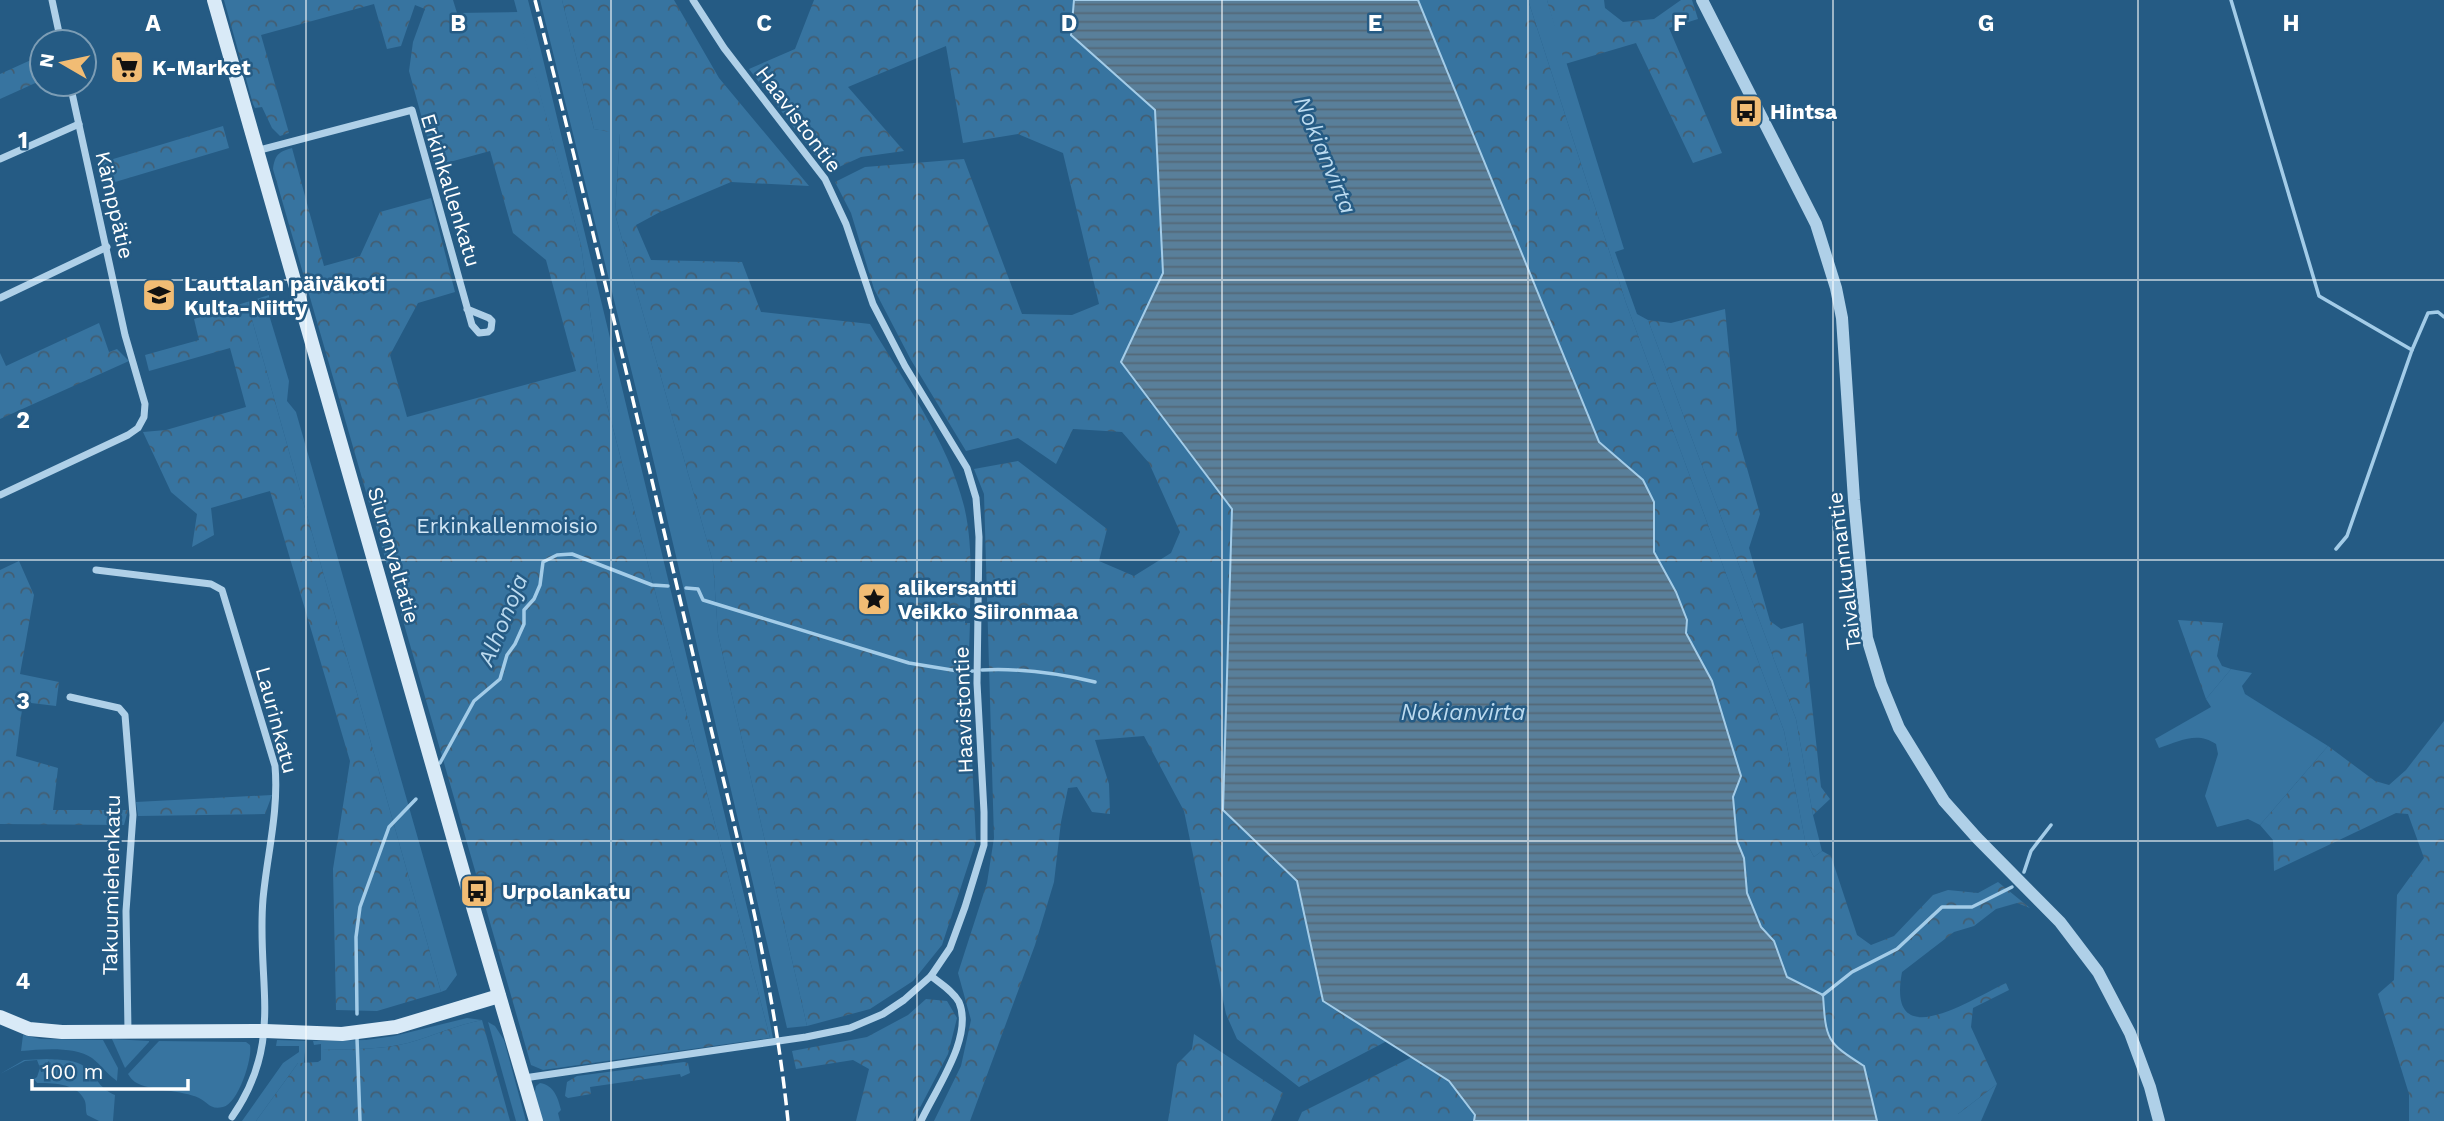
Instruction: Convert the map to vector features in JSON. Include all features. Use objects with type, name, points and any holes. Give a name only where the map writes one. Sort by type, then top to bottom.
[{"type":"main road","name":"Siuronvaltatie","points":[[215,0],[256,151],[536,1121]]},
{"type":"main road","points":[[0,1017],[29,1029],[62,1032],[265,1031],[342,1034],[396,1027],[499,996]]},
{"type":"street","points":[[52,0],[58,28]]},
{"type":"street","name":"Haavistontie","points":[[524,1078],[806,1037],[850,1028],[883,1014],[931,976],[950,948],[984,845],[977,683],[979,537],[976,498],[967,468],[905,366],[873,304],[846,224],[825,178],[724,48],[693,0]]},
{"type":"street","name":"Taivalkunnantie","points":[[1702,0],[1816,224],[1836,288],[1842,318],[1854,500],[1867,638],[1881,684],[1899,728],[1944,801],[2060,922],[2098,972],[2130,1033],[2159,1121]]},
{"type":"street","name":"Kämppätie","points":[[0,495],[128,435],[138,428],[144,417],[145,404],[125,335],[73,98]]},
{"type":"street","name":"Erkinkallenkatu","points":[[256,151],[412,110],[467,309]]},
{"type":"street","points":[[0,159],[79,124]]},
{"type":"street","points":[[0,298],[107,247]]},
{"type":"street","name":"Laurinkatu","points":[[96,570],[211,584],[222,590],[275,766],[277,788],[263,897],[261,936],[265,1031]]},
{"type":"street","name":"Takuumiehenkatu","points":[[70,697],[119,708],[125,715],[133,815],[126,911],[128,1031]]},
{"type":"street","points":[[921,1121],[954,1056],[961,1036],[960,1005],[954,994],[931,976]]},
{"type":"street","points":[[232,1116],[244,1100],[253,1080],[265,1031]]},
{"type":"green space","name":"Erkinkallenmoisio","points":[[224,0],[453,0],[457,13],[518,12],[581,245],[598,370],[770,1038],[543,1070],[531,1065],[273,169],[275,160],[280,153],[292,148],[324,266],[360,256],[380,212],[431,198],[455,292],[418,303],[390,355],[407,417],[576,371],[546,260],[513,233],[490,151],[435,166],[409,71],[413,42],[425,9],[415,5],[401,46],[387,49],[374,4],[261,35],[289,133],[280,136],[272,128],[262,107],[255,108],[253,104]]},
{"type":"green space","points":[[514,0],[528,0],[541,51],[751,924],[773,1038],[770,1038],[598,370],[581,245]]},
{"type":"green space","points":[[540,0],[562,0],[594,129],[620,133],[615,214],[713,562],[718,634],[807,1026],[787,1028],[651,450]]},
{"type":"green space","points":[[562,0],[674,0],[719,78],[809,186],[731,182],[660,212],[636,225],[651,260],[742,262],[761,312],[870,324],[924,412],[957,482],[967,519],[970,557],[970,608],[965,609],[965,623],[970,623],[968,678],[976,841],[942,945],[913,981],[870,1009],[807,1026],[718,634],[713,562],[615,214],[620,134],[594,129]]},
{"type":"green space","points":[[814,0],[1074,0],[1071,35],[1155,110],[1163,273],[1121,361],[1232,509],[1223,810],[1297,881],[1323,1001],[1387,1041],[1299,1087],[1237,1039],[1226,1014],[1184,811],[1144,736],[1095,740],[1109,784],[1110,814],[1092,812],[1077,787],[1068,788],[1054,882],[1035,945],[970,1121],[934,1121],[961,1066],[971,1020],[958,973],[987,883],[994,838],[984,494],[974,469],[1018,461],[1107,529],[1099,561],[1134,576],[1171,553],[1180,532],[1149,463],[1122,432],[1073,429],[1056,464],[1018,438],[966,451],[911,360],[874,289],[851,213],[835,182],[865,167],[964,159],[1022,314],[1072,315],[1099,304],[1063,153],[1018,134],[963,143],[946,46],[848,87],[904,151],[861,157],[828,172],[749,69],[795,49]]},
{"type":"green space","points":[[1416,0],[1528,0],[1626,303],[1784,731],[1805,840],[1814,857],[1822,851],[1831,856],[1857,935],[1871,945],[1894,936],[1933,895],[1948,890],[1978,893],[1998,882],[2030,908],[2017,903],[1996,909],[1974,926],[1954,932],[1902,972],[1900,998],[1907,1012],[1919,1017],[1953,1009],[2006,983],[2009,990],[1973,1008],[1971,1027],[1997,1084],[1958,1114],[1958,1121],[1877,1121],[1864,1067],[1842,1052],[1827,1031],[1823,995],[1787,977],[1774,941],[1761,927],[1747,893],[1744,858],[1737,841],[1733,797],[1741,776],[1712,681],[1686,633],[1687,620],[1676,592],[1654,552],[1653,502],[1643,480],[1599,442]]},
{"type":"green space","points":[[1528,0],[1547,0],[1624,249],[1615,252],[1637,314],[1648,320],[1796,719],[1822,851],[1814,857],[1805,840],[1784,731],[1626,303]]},
{"type":"green space","points":[[1547,0],[1604,0],[1605,8],[1623,22],[1654,19],[1681,0],[1692,0],[1698,19],[1669,28],[1722,153],[1693,163],[1636,43],[1565,64]]},
{"type":"green space","points":[[28,61],[28,86],[0,99],[0,74]]},
{"type":"green space","points":[[223,126],[229,148],[105,185],[100,163]]},
{"type":"green space","points":[[269,295],[270,318],[289,381],[287,401],[296,412],[457,975],[446,990],[441,992],[247,302]]},
{"type":"green space","points":[[247,302],[441,992],[377,1011],[336,1010],[333,869],[350,761],[270,491],[211,508],[214,535],[192,547],[197,514],[171,492],[143,432],[166,430],[246,407],[230,348],[149,371],[145,355],[199,340],[194,319]]},
{"type":"green space","points":[[1725,309],[1737,433],[1760,514],[1749,548],[1770,621],[1781,629],[1803,623],[1821,787],[1830,799],[1813,815],[1796,719],[1648,320],[1671,323]]},
{"type":"green space","points":[[99,323],[109,352],[117,349],[129,361],[0,419],[0,353],[6,366]]},
{"type":"green space","points":[[19,561],[34,595],[20,674],[59,682],[56,706],[23,702],[16,756],[58,768],[53,810],[128,810],[124,825],[0,824],[0,570]]},
{"type":"green space","points":[[2178,620],[2223,623],[2217,656],[2222,666],[2231,669],[2206,699]]},
{"type":"green space","points":[[2231,669],[2252,673],[2242,686],[2245,694],[2328,746],[2260,825],[2248,819],[2217,827],[2205,796],[2218,754],[2216,744],[2195,738],[2159,748],[2155,739],[2211,707],[2206,699]]},
{"type":"green space","points":[[2444,721],[2444,1121],[2409,1121],[2409,1094],[2378,994],[2394,980],[2397,895],[2424,858],[2408,814],[2396,813],[2274,871],[2273,840],[2260,825],[2328,746],[2375,781],[2389,785],[2406,770]]},
{"type":"green space","points":[[272,795],[265,814],[138,816],[136,802]]},
{"type":"green space","points":[[926,999],[947,1001],[957,1018],[948,1054],[913,1121],[856,1121],[869,1069],[853,1060],[796,1069],[792,1051],[867,1037],[908,1015]]},
{"type":"green space","points":[[467,1018],[482,1020],[387,1047],[321,1050],[321,1044],[314,1045],[313,1041],[366,1040],[394,1036]]},
{"type":"green space","points":[[482,1020],[510,1121],[256,1121],[298,1063],[318,1062],[321,1060],[321,1050],[397,1045]]},
{"type":"green space","points":[[488,1022],[495,1026],[504,1040],[526,1121],[516,1121]]},
{"type":"green space","points":[[1194,1034],[1283,1093],[1271,1121],[1168,1121],[1177,1064],[1192,1049]]},
{"type":"green space","points":[[23,1035],[41,1039],[103,1040],[118,1068],[117,1081],[85,1054],[58,1049],[21,1051]]},
{"type":"green space","points":[[112,1039],[149,1041],[149,1042],[125,1068]]},
{"type":"green space","points":[[277,1040],[306,1041],[304,1063],[298,1063],[256,1121],[242,1121],[283,1063],[299,1052],[299,1046],[276,1046]]},
{"type":"green space","points":[[159,1041],[246,1042],[250,1045],[247,1070],[234,1098],[223,1107],[215,1107],[192,1095],[149,1087],[134,1081],[128,1074]]},
{"type":"green space","points":[[1412,1057],[1449,1081],[1475,1115],[1474,1121],[1298,1121],[1302,1112]]},
{"type":"green space","points":[[47,1059],[68,1060],[82,1065],[105,1089],[115,1095],[113,1121],[99,1121],[87,1115],[85,1101],[69,1087],[37,1083],[34,1079],[40,1068],[37,1060],[25,1061],[0,1074],[24,1060]]},
{"type":"green space","points":[[688,1063],[690,1073],[681,1077],[680,1074],[590,1087],[591,1094],[568,1098],[565,1096],[567,1082],[577,1076]]},
{"type":"green space","points":[[540,1083],[549,1086],[557,1097],[561,1110],[558,1113],[560,1121],[541,1121],[534,1096],[536,1086]]},
{"type":"green space","points":[[1997,1084],[1981,1121],[1958,1121],[1958,1114]]},
{"type":"water","name":"Nokianvirta","points":[[1074,0],[1418,0],[1599,442],[1643,480],[1654,502],[1654,552],[1676,592],[1687,620],[1686,633],[1712,681],[1741,776],[1733,797],[1737,841],[1744,858],[1747,893],[1761,927],[1774,941],[1787,977],[1823,995],[1825,1022],[1830,1038],[1842,1051],[1864,1066],[1877,1121],[1474,1121],[1475,1115],[1449,1081],[1323,1001],[1297,881],[1223,810],[1232,509],[1121,362],[1163,273],[1155,110],[1071,35]]},
{"type":"waterway","points":[[2231,0],[2319,296],[2412,350]]},
{"type":"waterway","points":[[2336,549],[2347,536],[2412,350],[2428,313],[2438,312],[2444,317]]},
{"type":"waterway","name":"Alhonoja","points":[[440,763],[474,701],[500,679],[507,655],[524,624],[524,610],[534,599],[540,585],[543,562],[557,555],[572,554],[652,585],[668,586]]},
{"type":"waterway","name":"Alhonoja","points":[[686,588],[698,589],[703,600],[909,663],[964,672],[973,671]]},
{"type":"waterway","name":"Alhonoja","points":[[982,670],[1038,672],[1095,682]]},
{"type":"waterway","name":"Alhonoja","points":[[357,1014],[356,937],[360,907],[389,827],[416,799]]},
{"type":"waterway","points":[[2024,872],[2031,851],[2051,825]]},
{"type":"waterway","points":[[1823,995],[1852,972],[1897,949],[1942,907],[1972,907],[2012,887]]},
{"type":"waterway","name":"Alhonoja","points":[[357,1038],[360,1121]]},
{"type":"railway","points":[[535,0],[747,882],[771,1001],[788,1121]]},
{"type":"place","name":"K-Market","points":[[127,67]]},
{"type":"place","name":"Hintsa","points":[[1746,111]]},
{"type":"place","name":"Lauttalan päiväkoti Kulta-Niitty","points":[[159,295]]},
{"type":"place","name":"alikersantti Veikko Siironmaa","points":[[874,599]]},
{"type":"place","name":"Urpolankatu","points":[[477,891]]}]
